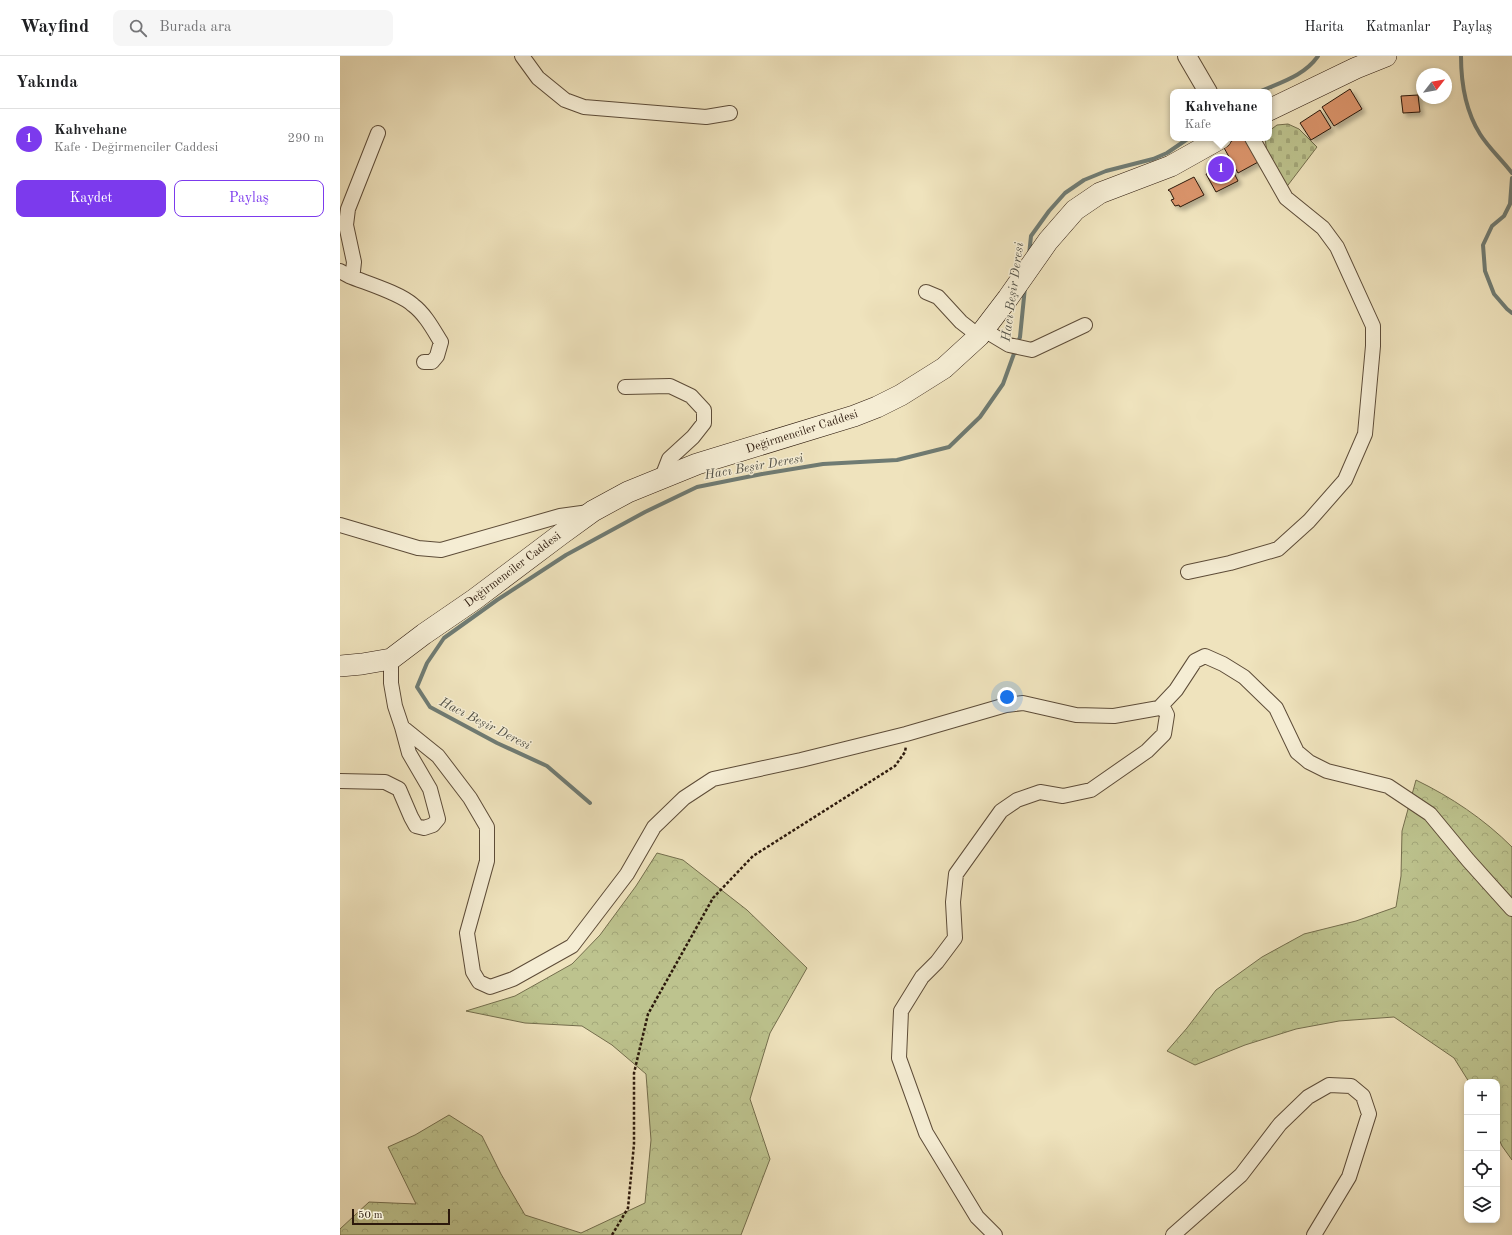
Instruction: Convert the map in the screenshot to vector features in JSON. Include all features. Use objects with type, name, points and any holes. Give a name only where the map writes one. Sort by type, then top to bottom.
[{"type":"main road","points":[[1272,109],[1356,68],[1386,56]]},
{"type":"main road","name":"Değirmenciler Caddesi","points":[[340,666],[392,659],[593,511],[628,492],[697,464],[854,416],[901,395],[944,368],[981,333],[1008,298],[1048,241],[1075,210],[1100,192],[1171,166],[1216,141]]},
{"type":"street","points":[[522,56],[538,78],[565,100],[584,107],[706,117],[730,113]]},
{"type":"street","points":[[1187,56],[1206,89]]},
{"type":"street","points":[[344,274],[353,270],[354,262],[346,225],[348,209],[378,134]]},
{"type":"street","points":[[1188,572],[1230,563],[1278,549],[1309,521],[1345,480],[1364,434],[1373,346],[1373,326],[1349,271],[1337,248],[1323,228],[1286,198],[1254,141]]},
{"type":"street","points":[[344,274],[392,293],[413,304],[423,315],[441,342],[437,356],[432,362],[424,362]]},
{"type":"street","points":[[926,292],[938,297],[961,322],[981,333],[1009,345],[1032,350],[1085,325]]},
{"type":"street","points":[[625,388],[670,386],[691,396],[704,410],[704,423],[693,437],[669,459],[662,477]]},
{"type":"street","points":[[340,525],[418,548],[441,550],[560,516],[593,511]]},
{"type":"street","points":[[402,727],[438,756],[470,798],[487,827],[487,861],[467,933],[473,972],[479,982],[490,987],[513,979],[572,946],[627,874],[654,827],[684,798],[713,778],[801,760],[906,734],[1006,705],[1023,703],[1076,715],[1114,716],[1158,708],[1176,690],[1195,661],[1205,656],[1223,664],[1244,677],[1276,708],[1297,752],[1309,762],[1328,771],[1388,786],[1430,814],[1468,860],[1512,908]]},
{"type":"street","points":[[340,781],[385,782],[399,789],[416,826],[424,828],[432,825],[438,818],[430,789],[409,752],[395,706],[391,683],[392,659]]},
{"type":"street","points":[[994,1235],[978,1217],[926,1133],[899,1058],[901,1011],[922,977],[937,962],[955,938],[953,902],[956,874],[1001,811],[1017,800],[1040,792],[1063,796],[1091,790],[1147,751],[1164,734],[1167,715],[1162,705]]},
{"type":"street","points":[[1173,1235],[1241,1175],[1280,1124],[1308,1097],[1329,1085],[1351,1086],[1362,1096],[1369,1114],[1349,1177],[1314,1235]]},
{"type":"path","points":[[612,1235],[628,1208],[634,1144],[634,1073],[648,1014],[713,898],[753,856],[895,766],[905,752],[906,734]]},
{"type":"green space","points":[[1288,124],[1299,129],[1317,147],[1285,189],[1268,160],[1265,141],[1272,141],[1272,129],[1277,125]]},
{"type":"green space","points":[[1416,780],[1467,809],[1512,847],[1512,1160],[1500,1142],[1500,1079],[1467,1079],[1454,1058],[1394,1017],[1339,1021],[1296,1029],[1245,1045],[1195,1065],[1167,1051],[1216,990],[1262,957],[1304,934],[1356,921],[1396,907],[1401,876],[1402,831]]},
{"type":"green space","points":[[657,853],[683,860],[747,910],[807,968],[770,1033],[750,1099],[770,1159],[741,1235],[340,1235],[340,1229],[369,1202],[416,1204],[388,1147],[415,1135],[449,1115],[482,1136],[501,1174],[525,1215],[581,1233],[645,1203],[651,1140],[646,1074],[612,1045],[582,1026],[525,1023],[466,1011],[515,996],[572,964],[600,935],[636,886]]},
{"type":"building","points":[[1350,89],[1362,109],[1334,126],[1322,107]]},
{"type":"building","points":[[1416,95],[1416,104],[1419,104],[1420,112],[1403,113],[1401,96]]},
{"type":"building","points":[[1320,110],[1331,128],[1311,140],[1300,123]]},
{"type":"building","points":[[1232,141],[1249,141],[1260,161],[1238,173],[1223,146]]},
{"type":"building","points":[[1229,163],[1238,181],[1216,192],[1206,174]]},
{"type":"building","points":[[1194,177],[1204,195],[1180,207],[1179,205],[1175,206],[1171,200],[1174,199],[1168,190]]},
{"type":"waterway","name":"Hacı Beşir Deresi","points":[[1266,89],[1299,74],[1318,56]]},
{"type":"waterway","points":[[1461,56],[1463,86],[1467,106],[1475,125],[1483,139],[1512,173]]},
{"type":"waterway","name":"Hacı Beşir Deresi","points":[[1029,255],[1031,236],[1049,211],[1065,193],[1084,180],[1106,171],[1153,159],[1167,153],[1185,141]]},
{"type":"waterway","points":[[1512,178],[1510,204],[1504,216],[1492,226],[1483,245],[1485,271],[1494,294],[1512,313]]},
{"type":"waterway","name":"Hacı Beşir Deresi","points":[[590,803],[547,766],[497,743],[430,707],[417,687],[427,663],[444,638],[497,600],[566,555],[645,512],[697,487],[823,464],[897,460],[949,447],[980,417],[1003,384],[1020,337],[1025,287]]},
{"type":"place","name":"Kahvehane","points":[[1221,169]]}]
